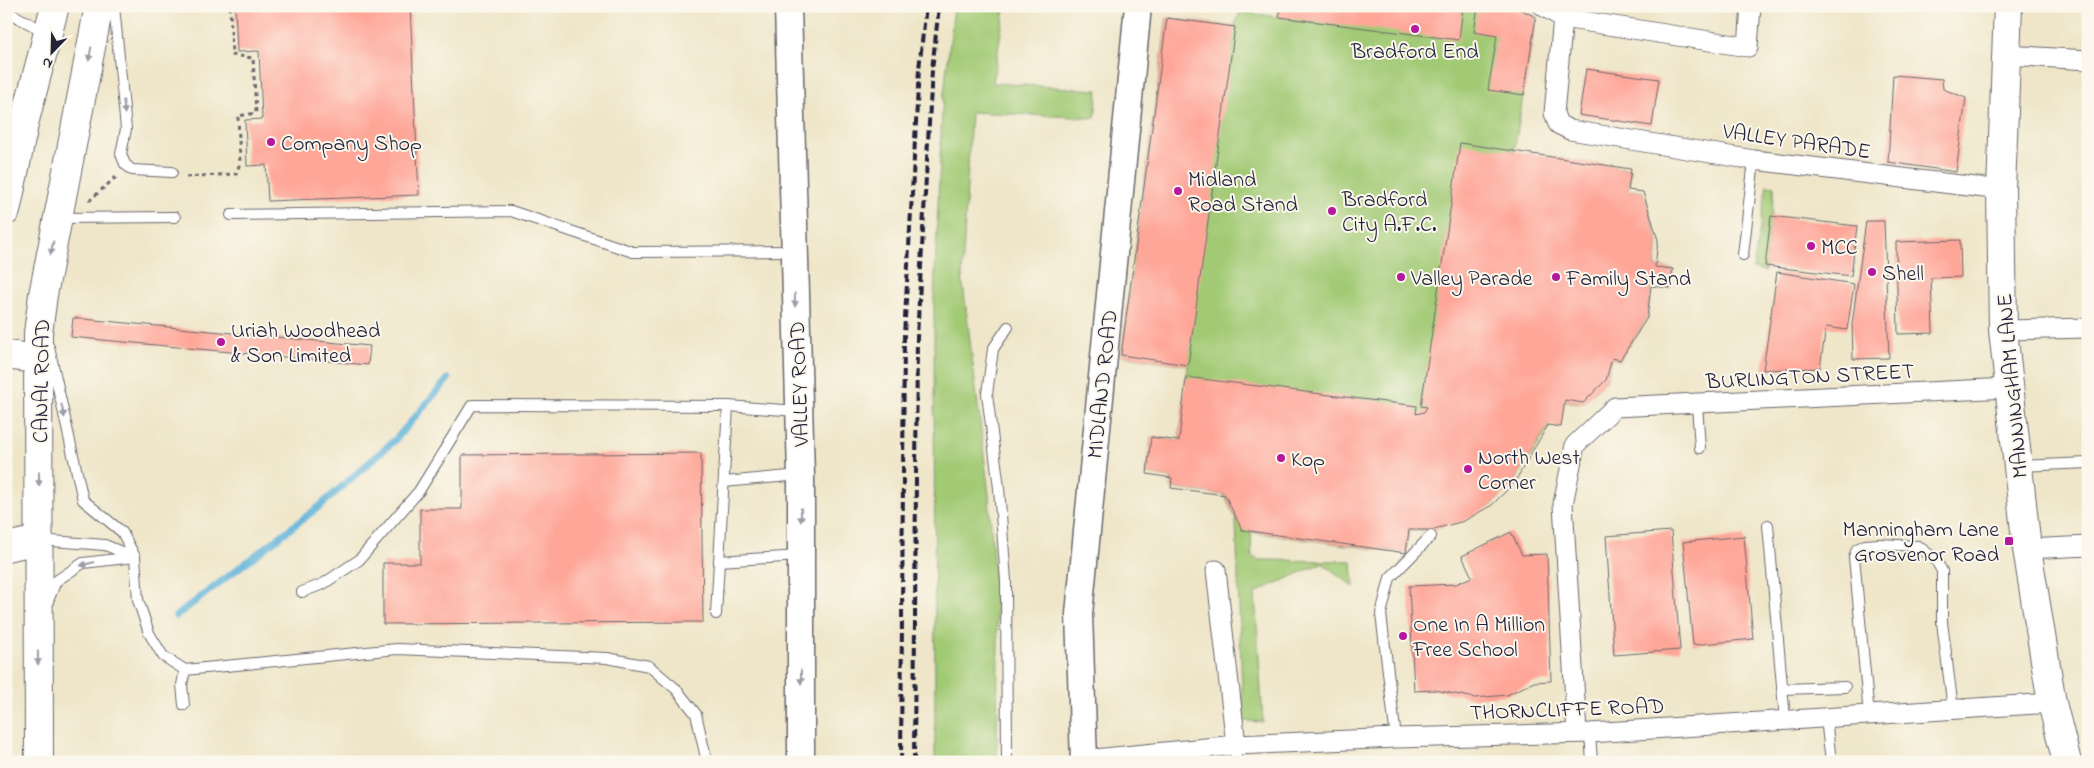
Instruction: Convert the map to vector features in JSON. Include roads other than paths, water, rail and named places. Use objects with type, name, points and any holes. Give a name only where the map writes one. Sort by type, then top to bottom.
[{"type":"main road","points":[[6,211],[25,120],[55,6]]},
{"type":"main road","name":"CANAL ROAD","points":[[39,762],[38,346],[58,218],[99,6]]},
{"type":"main road","name":"MANNINGHAM LANE","points":[[2008,6],[2001,190],[2003,330],[2027,549],[2052,703],[2067,762]]},
{"type":"main road","points":[[6,164],[25,120]]},
{"type":"main road","points":[[6,355],[38,346]]},
{"type":"main road","points":[[6,547],[39,540]]},
{"type":"street","name":"VALLEY ROAD","points":[[788,6],[801,475],[801,762]]},
{"type":"street","name":"MIDLAND ROAD","points":[[1084,761],[1079,614],[1138,6]]},
{"type":"street","points":[[1544,6],[1563,18],[1748,47],[1751,6]]},
{"type":"street","name":"VALLEY PARADE","points":[[1563,18],[1554,112],[1558,124],[1570,130],[1754,160],[2001,190]]},
{"type":"street","points":[[2007,55],[2088,60]]},
{"type":"street","points":[[2003,330],[2088,328]]},
{"type":"street","name":"BURLINGTON STREET","points":[[1583,733],[1563,504],[1575,445],[1614,407],[2008,388]]},
{"type":"street","points":[[2027,549],[2088,546]]},
{"type":"street","points":[[1216,570],[1236,754]]},
{"type":"street","name":"THORNCLIFFE ROAD","points":[[1084,761],[1236,754],[1396,738],[1583,733],[2052,703]]},
{"type":"lane","points":[[114,6],[126,129],[122,154],[125,164],[132,170],[172,172]]},
{"type":"lane","points":[[6,11],[48,33]]},
{"type":"lane","points":[[1743,255],[1754,160]]},
{"type":"lane","points":[[232,215],[511,211],[633,252],[794,251]]},
{"type":"lane","points":[[58,218],[175,217]]},
{"type":"lane","points":[[1007,762],[1006,581],[999,488],[987,394],[993,349],[1008,327]]},
{"type":"lane","points":[[38,346],[48,343],[83,500],[122,532],[135,557],[138,600],[149,633],[163,656],[185,670],[397,649],[607,658],[649,666],[676,689],[696,714],[707,762]]},
{"type":"lane","points":[[1697,404],[1700,448]]},
{"type":"lane","points":[[302,592],[323,584],[359,560],[419,491],[472,405],[728,406],[798,411]]},
{"type":"lane","points":[[716,614],[728,406]]},
{"type":"lane","points":[[2017,466],[2088,463]]},
{"type":"lane","points":[[724,482],[801,475]]},
{"type":"lane","points":[[1768,525],[1785,720]]},
{"type":"lane","points":[[1396,738],[1380,614],[1390,578],[1431,536]]},
{"type":"lane","points":[[39,540],[105,545],[135,557]]},
{"type":"lane","points":[[1869,715],[1854,557],[1857,549],[1865,545],[1879,544],[1918,546],[1935,559],[1942,570],[1942,622],[1953,709]]},
{"type":"lane","points":[[719,561],[800,556]]},
{"type":"lane","points":[[38,626],[56,581],[83,563],[135,557]]},
{"type":"lane","points":[[184,705],[182,685],[185,670]]},
{"type":"lane","points":[[1782,689],[1845,687]]},
{"type":"lane","points":[[1826,718],[1831,762]]},
{"type":"lane","points":[[1583,733],[1592,762]]},
{"type":"waterway","points":[[176,616],[320,506],[396,439],[448,379]]},
{"type":"railway","points":[[901,762],[904,336],[919,69],[926,6]]},
{"type":"railway","points":[[914,762],[917,337],[932,70],[939,6]]},
{"type":"place","name":"Bradford End","points":[[1415,29]]},
{"type":"place","name":"Company Shop","points":[[271,142]]},
{"type":"place","name":"Midland Road Stand","points":[[1178,191]]},
{"type":"place","name":"Bradford City A.F.C.","points":[[1332,211]]},
{"type":"place","name":"MCC","points":[[1811,246]]},
{"type":"place","name":"Shell","points":[[1872,272]]},
{"type":"place","name":"Valley Parade","points":[[1401,277]]},
{"type":"place","name":"Family Stand","points":[[1556,277]]},
{"type":"place","name":"Uriah Woodhead & Son Limited","points":[[221,342]]},
{"type":"place","name":"Kop","points":[[1281,458]]},
{"type":"place","name":"North West Corner","points":[[1468,469]]},
{"type":"place","name":"Manningham Lane Grosvenor Road","points":[[2009,541]]},
{"type":"place","name":"One In A Million Free School","points":[[1403,636]]}]
